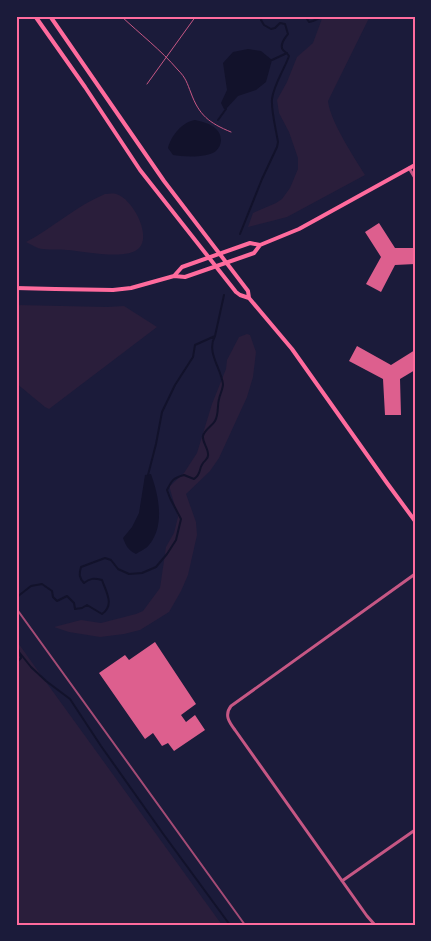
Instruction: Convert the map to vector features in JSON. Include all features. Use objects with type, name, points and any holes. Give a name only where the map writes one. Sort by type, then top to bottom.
[{"type":"main road","points":[[35,16],[140,170],[236,292],[249,298],[292,349],[415,521]]},
{"type":"main road","points":[[50,16],[164,181],[248,291],[249,298]]},
{"type":"main road","points":[[85,87],[95,80]]},
{"type":"main road","points":[[16,288],[55,290],[131,288],[174,276],[185,277],[254,253],[260,245],[298,229],[415,165]]},
{"type":"main road","points":[[174,276],[182,267],[209,257],[250,243],[260,245]]},
{"type":"street","points":[[409,168],[415,178]]},
{"type":"street","points":[[375,925],[235,730],[229,721],[227,710],[415,574]]},
{"type":"street","points":[[342,881],[415,830]]},
{"type":"lane","points":[[122,16],[186,78],[200,113],[214,124],[231,132]]},
{"type":"lane","points":[[146,84],[196,16]]},
{"type":"shaded area","points":[[323,16],[370,16],[328,101],[338,128],[365,175],[287,217],[248,227],[253,213],[282,199],[290,188],[298,169],[298,158],[289,132],[279,113],[277,100],[297,57],[313,43]]},
{"type":"shaded area","points":[[248,49],[261,51],[272,60],[266,82],[256,90],[238,96],[224,109],[221,103],[227,90],[223,63],[233,52]]},
{"type":"shaded area","points":[[195,120],[216,128],[221,140],[219,147],[216,151],[202,156],[173,155],[168,148],[174,134],[190,121]]},
{"type":"shaded area","points":[[105,194],[115,194],[122,197],[134,209],[142,226],[143,235],[139,248],[133,252],[115,255],[46,249],[26,242],[84,205]]},
{"type":"shaded area","points":[[16,305],[124,306],[157,327],[49,409],[16,383]]},
{"type":"shaded area","points":[[247,334],[250,335],[256,352],[253,377],[247,397],[219,458],[210,471],[186,494],[196,522],[197,535],[188,575],[169,612],[140,630],[124,634],[100,637],[69,632],[54,627],[81,620],[101,623],[136,614],[143,611],[160,588],[166,547],[174,533],[178,517],[170,486],[184,473],[197,453],[212,404],[226,369],[227,360],[239,337]]},
{"type":"shaded area","points":[[151,474],[158,501],[159,520],[154,537],[149,545],[136,554],[128,548],[123,538],[132,527],[139,513],[145,475]]},
{"type":"shaded area","points":[[16,640],[38,671],[222,925],[16,925]]},
{"type":"building","points":[[379,223],[395,248],[415,248],[415,264],[395,265],[381,292],[366,284],[381,257],[365,232]]},
{"type":"building","points":[[357,346],[391,365],[415,350],[415,370],[400,379],[401,415],[385,415],[383,379],[349,361]]},
{"type":"building","points":[[155,642],[196,704],[181,715],[186,722],[195,715],[205,730],[174,751],[168,743],[162,746],[153,733],[145,739],[99,673],[125,655],[129,660]]},
{"type":"waterway","points":[[240,234],[277,147],[278,142],[272,99],[277,82],[289,56],[282,48],[288,34],[285,24],[280,23],[271,29],[264,25],[261,20],[262,16]]},
{"type":"waterway","points":[[305,16],[309,22],[324,16]]},
{"type":"waterway","points":[[272,60],[287,53]]},
{"type":"waterway","points":[[218,120],[226,109]]},
{"type":"waterway","points":[[17,597],[31,586],[42,584],[52,591],[53,597],[57,601],[67,596],[74,603],[75,609],[87,605],[102,614],[108,607],[109,602],[102,580],[92,579],[84,583],[80,576],[81,567],[105,558],[111,560],[118,569],[129,574],[142,573],[156,567],[167,554],[176,540],[181,519],[167,490],[177,477],[184,475],[194,479],[208,457],[203,436],[214,423],[223,386],[212,348],[224,295]]},
{"type":"waterway","points":[[148,475],[162,412],[175,385],[193,357],[195,345],[215,336]]},
{"type":"waterway","points":[[16,643],[19,651]]},
{"type":"waterway","points":[[19,652],[46,681],[70,699],[164,835],[230,925]]},
{"type":"waterway","points":[[16,663],[21,658],[20,655]]},
{"type":"railway","points":[[16,608],[245,925]]}]
